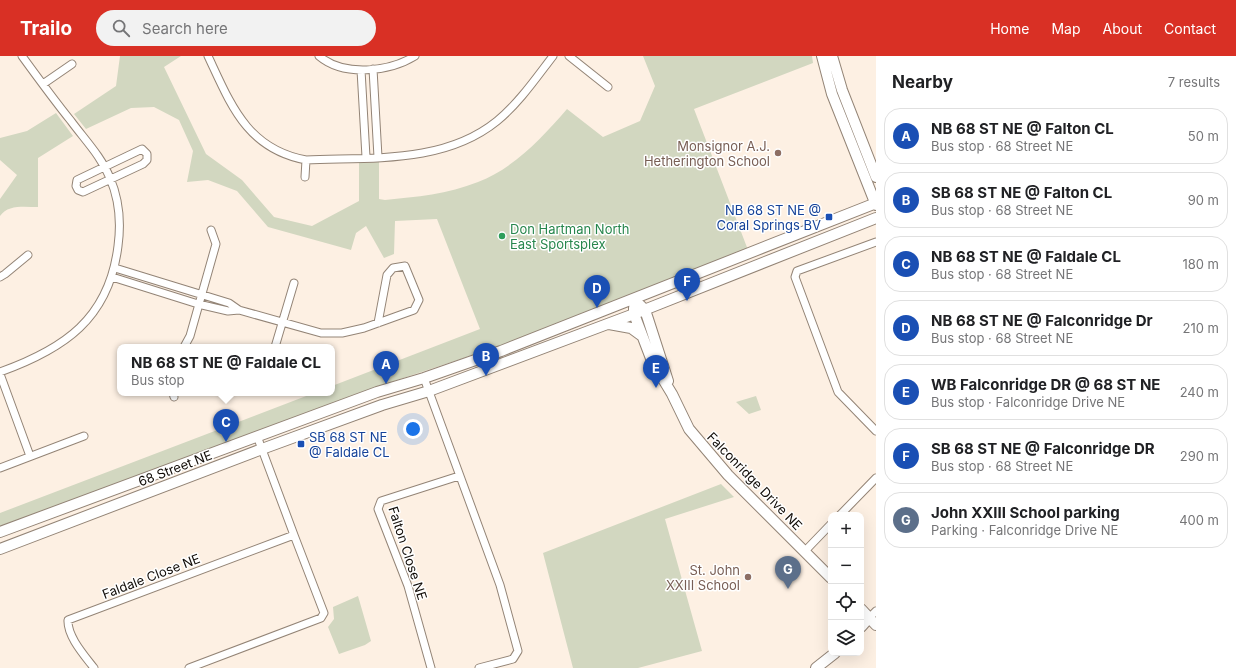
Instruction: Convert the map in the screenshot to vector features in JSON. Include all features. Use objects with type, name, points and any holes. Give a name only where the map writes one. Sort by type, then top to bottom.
[{"type":"main road","points":[[822,56],[824,69],[836,103],[876,204]]},
{"type":"main road","points":[[832,56],[846,99],[876,177]]},
{"type":"main road","name":"68 Street NE","points":[[0,532],[377,392],[424,378],[634,300],[876,204]]},
{"type":"main road","name":"68 Street NE","points":[[0,549],[262,449],[382,405],[429,390],[645,310],[876,218]]},
{"type":"main road","name":"Falconridge Drive NE","points":[[634,300],[645,310],[672,394]]},
{"type":"main road","name":"Falconridge Drive NE","points":[[634,300],[634,314],[652,361],[672,394],[689,429],[728,475],[828,575]]},
{"type":"main road","points":[[607,324],[631,328],[642,337]]},
{"type":"main road","points":[[864,611],[874,618],[864,624]]},
{"type":"main road","points":[[816,668],[831,656]]},
{"type":"street","points":[[22,56],[94,149],[105,166],[111,179],[117,202],[120,232],[115,268],[112,277],[101,302],[90,316],[74,333],[48,351],[23,364],[0,373],[30,456]]},
{"type":"street","points":[[208,56],[234,109],[246,127],[260,140],[272,147],[294,158],[306,160],[404,156],[428,153],[458,144],[481,133],[511,108],[553,56]]},
{"type":"street","points":[[319,56],[337,66],[361,70],[400,65],[416,56]]},
{"type":"street","points":[[569,56],[608,87]]},
{"type":"street","points":[[43,84],[72,64]]},
{"type":"street","points":[[373,69],[378,157]]},
{"type":"street","points":[[361,70],[366,157]]},
{"type":"street","points":[[836,103],[846,99]]},
{"type":"street","points":[[142,149],[147,154],[147,160],[143,164],[111,179],[83,192],[78,190],[76,186],[77,180],[135,151],[142,149]]},
{"type":"street","points":[[305,177],[306,160]]},
{"type":"street","points":[[186,344],[190,336],[199,299],[216,244],[211,230]]},
{"type":"street","points":[[876,242],[797,271],[795,276],[838,392],[876,431]]},
{"type":"street","points":[[0,277],[28,255]]},
{"type":"street","points":[[115,268],[228,311],[238,310],[321,333],[342,333],[378,323],[414,310],[419,300],[405,266],[393,268],[387,275],[378,323]]},
{"type":"street","points":[[112,277],[199,299]]},
{"type":"street","points":[[276,344],[294,282]]},
{"type":"street","points":[[424,378],[500,585],[518,651],[513,659],[478,668]]},
{"type":"street","points":[[0,468],[84,436]]},
{"type":"street","points":[[189,668],[321,618],[324,613],[257,436]]},
{"type":"street","name":"Falton Close NE","points":[[431,668],[408,586],[378,509],[381,501],[459,476]]},
{"type":"street","points":[[843,512],[876,478]]},
{"type":"street","points":[[805,551],[828,527]]},
{"type":"street","name":"Faldale Close NE","points":[[94,668],[68,628],[68,620],[294,535]]},
{"type":"green space","points":[[120,56],[181,56],[164,67],[206,154],[242,180],[274,217],[312,226],[359,201],[359,163],[379,162],[379,199],[385,200],[420,196],[467,186],[504,169],[527,151],[548,131],[567,109],[603,137],[640,121],[655,86],[643,56],[812,56],[813,63],[694,109],[748,250],[491,349],[370,389],[0,528],[0,513],[306,396],[335,396],[335,385],[480,329],[437,219],[395,221],[394,254],[384,258],[366,226],[356,233],[351,250],[268,227],[237,191],[208,180],[187,182],[193,151],[179,120],[154,107],[131,108],[86,129],[74,114],[116,86]]},
{"type":"green space","points":[[56,113],[73,136],[38,158],[38,207],[12,208],[3,212],[0,216],[0,199],[17,175],[0,160],[0,138],[27,131]]},
{"type":"green space","points":[[756,396],[761,410],[749,414],[736,402]]},
{"type":"green space","points":[[721,484],[734,497],[665,519],[702,651],[638,668],[573,668],[543,553]]},
{"type":"green space","points":[[358,596],[371,641],[365,645],[339,654],[328,627],[334,619],[333,607]]},
{"type":"place","name":"Monsignor A.J. Hetherington School","points":[[778,153]]},
{"type":"place","name":"NB 68 ST NE @ Coral Springs BV","points":[[829,217]]},
{"type":"place","name":"Don Hartman North East Sportsplex","points":[[502,236]]},
{"type":"place","name":"SB 68 ST NE @ Falconridge DR","points":[[687,301]]},
{"type":"place","name":"NB 68 ST NE @ Falconridge Dr","points":[[597,308]]},
{"type":"place","name":"SB 68 ST NE @ Falton CL","points":[[486,376]]},
{"type":"place","name":"NB 68 ST NE @ Falton CL","points":[[386,384]]},
{"type":"place","name":"WB Falconridge DR @ 68 ST NE","points":[[656,388]]},
{"type":"place","name":"NB 68 ST NE @ Faldale CL","points":[[226,442]]},
{"type":"place","name":"SB 68 ST NE @ Faldale CL","points":[[301,444]]},
{"type":"place","name":"St. John XXIII School","points":[[748,577]]},
{"type":"place","name":"John XXIII School parking","points":[[788,589]]}]
